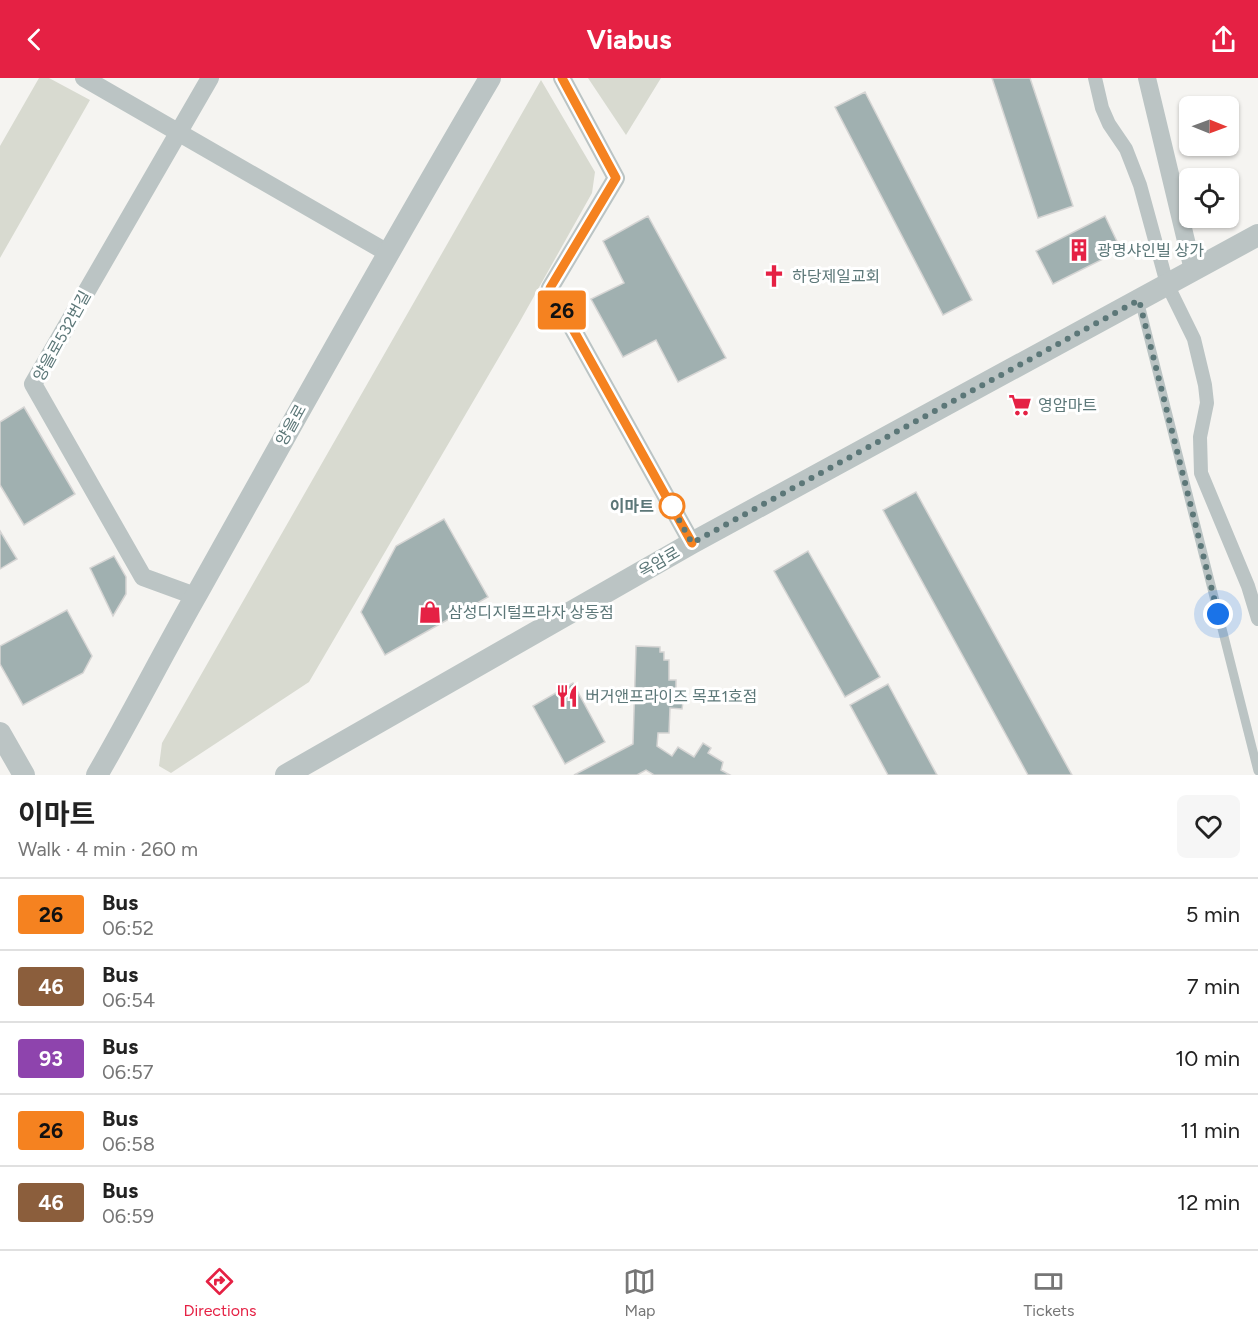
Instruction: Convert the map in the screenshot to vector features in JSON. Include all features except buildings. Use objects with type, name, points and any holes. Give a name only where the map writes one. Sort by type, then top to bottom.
[{"type":"street","points":[[84,78],[388,253]]},
{"type":"street","name":"양을로532번길","points":[[195,596],[143,577],[33,384],[210,78]]},
{"type":"street","name":"양을로","points":[[97,775],[388,253],[490,78]]},
{"type":"street","points":[[562,78],[616,178],[550,288],[692,543]]},
{"type":"street","points":[[1095,78],[1102,108],[1109,124],[1126,149],[1140,185],[1167,284],[1194,339],[1207,403],[1200,437],[1201,473],[1248,586],[1258,619]]},
{"type":"street","points":[[1147,78],[1193,270]]},
{"type":"street","name":"옥암로","points":[[286,775],[692,543],[1258,235]]},
{"type":"street","points":[[0,734],[24,775]]},
{"type":"lane","points":[[1139,300],[1258,771]]},
{"type":"shaded area","points":[[39,78],[49,78],[90,100],[0,258],[0,146]]},
{"type":"shaded area","points":[[588,78],[661,78],[626,135]]},
{"type":"shaded area","points":[[541,80],[595,172],[592,193],[519,323],[309,682],[171,773],[159,766],[162,743]]},
{"type":"bus line","name":"26","points":[[562,78],[616,178],[550,288],[692,543]]},
{"type":"place","name":"광명샤인빌 상가","points":[[1079,250]]},
{"type":"place","name":"하당제일교회","points":[[774,276]]},
{"type":"place","name":"영암마트","points":[[1020,405]]},
{"type":"place","name":"이마트","points":[[672,506]]},
{"type":"place","name":"삼성디지털프라자 상동점","points":[[430,612]]},
{"type":"place","name":"버거앤프라이즈 목포1호점","points":[[567,696]]},
{"type":"route","points":[[672,506],[670,504],[692,543],[1139,300],[1218,614]]}]
